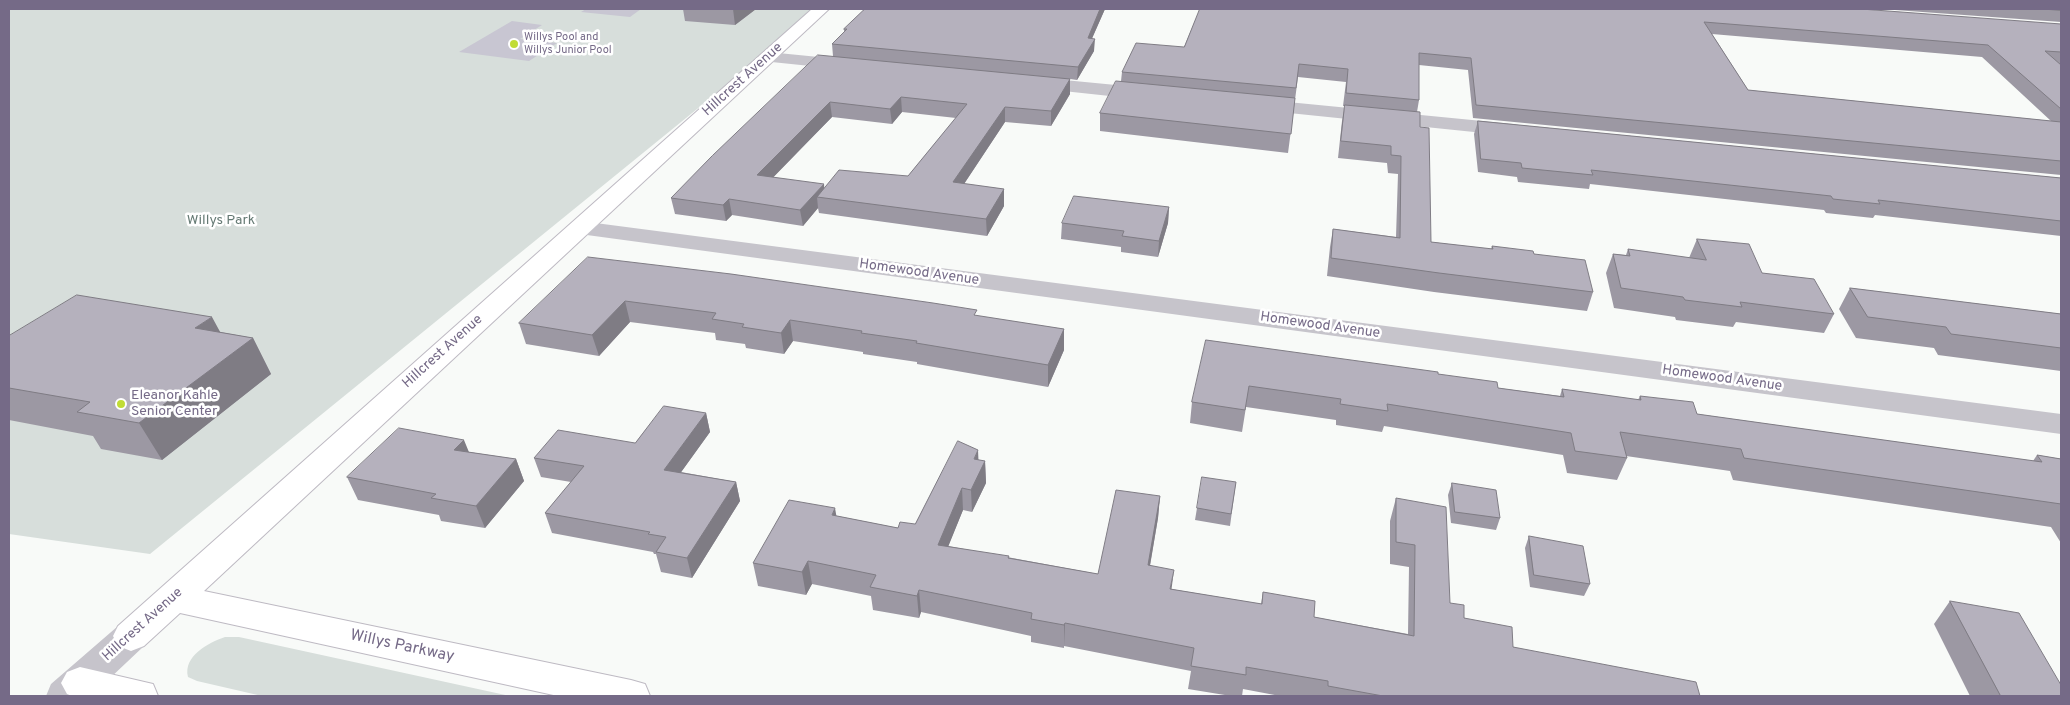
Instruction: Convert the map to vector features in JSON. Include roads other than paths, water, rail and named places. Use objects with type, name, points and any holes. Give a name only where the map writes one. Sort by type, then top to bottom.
[{"type":"street","name":"Hillcrest Avenue","points":[[73,689],[821,9]]},
{"type":"street","points":[[768,57],[867,66]]},
{"type":"street","points":[[1017,81],[1166,96]]},
{"type":"street","points":[[1236,103],[1534,132]]},
{"type":"street","name":"Homewood Avenue","points":[[580,228],[2061,424]]},
{"type":"street","name":"Willys Parkway","points":[[173,598],[631,696]]},
{"type":"street","points":[[73,689],[139,696]]},
{"type":"place","name":"Willys Pool and Willys Junior Pool","points":[[514,44]]},
{"type":"place","name":"Eleanor Kahle Senior Center","points":[[121,404]]},
{"type":"park label","name":"Willys Park","points":[[221,221]]}]
